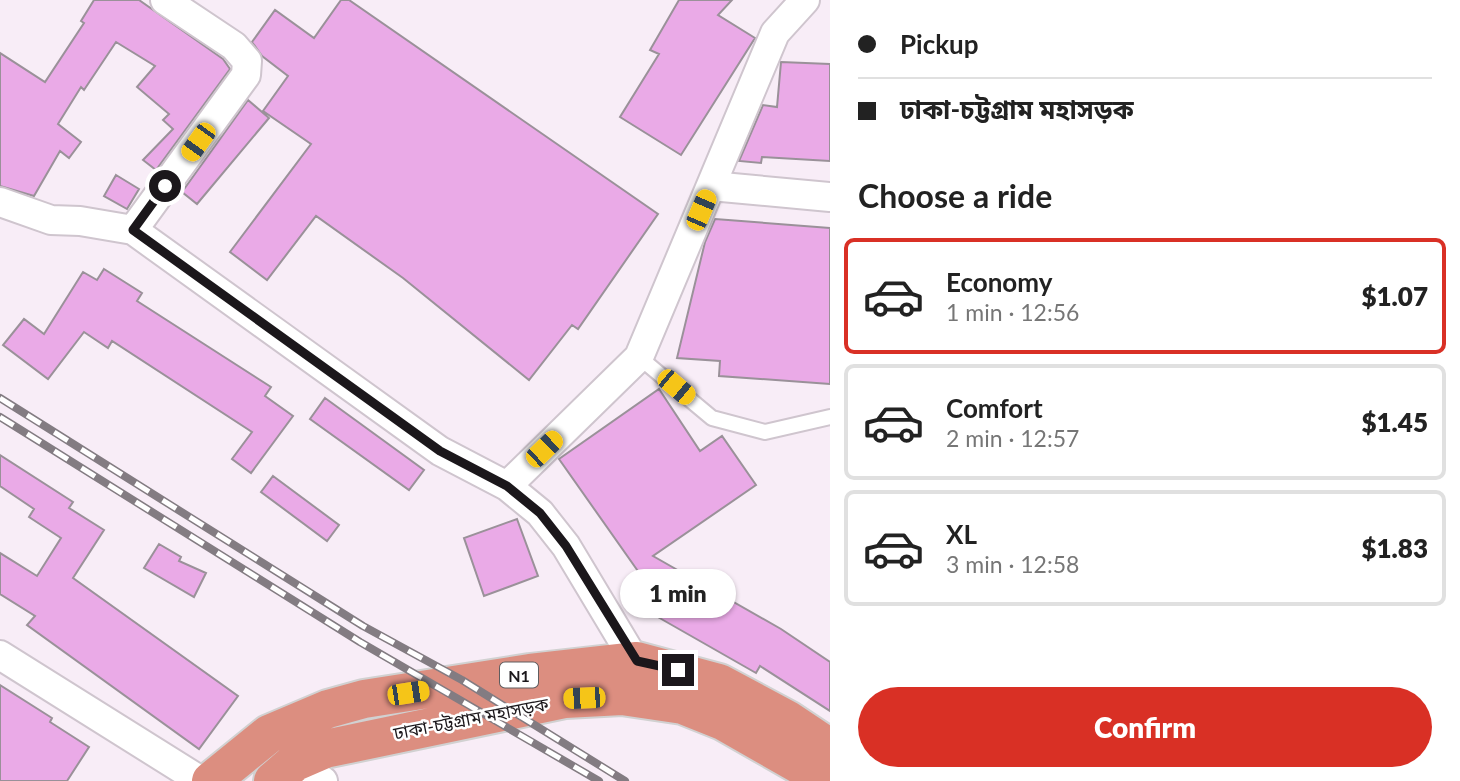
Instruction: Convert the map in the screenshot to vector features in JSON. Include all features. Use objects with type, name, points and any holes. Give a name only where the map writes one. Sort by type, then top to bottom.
[{"type":"highway","name":"ঢাকা-চট্টগ্রাম মহাসড়ক","points":[[211,781],[269,734],[328,709],[364,699],[530,673],[637,661],[719,683],[788,720],[830,748]]},
{"type":"highway","name":"ঢাকা-চট্টগ্রাম মহাসড়ক","points":[[297,775],[325,749],[565,699],[622,696],[682,705],[723,721],[828,781]]},
{"type":"street","points":[[133,230],[246,75],[247,61],[234,46],[165,0]]},
{"type":"street","points":[[507,486],[639,357],[775,33],[805,0]]},
{"type":"street","points":[[711,186],[830,197]]},
{"type":"street","points":[[0,202],[51,220],[80,221],[133,230],[440,451],[507,486],[540,513],[566,546],[637,661],[656,700]]},
{"type":"street","points":[[4,665],[201,781]]},
{"type":"lane","points":[[639,357],[712,418],[765,432],[830,417]]},
{"type":"building","points":[[94,0],[139,0],[223,59],[230,69],[156,170],[143,160],[173,129],[163,120],[169,114],[137,87],[155,66],[116,42],[84,90],[81,87],[58,124],[81,142],[69,158],[60,151],[34,196],[0,186],[0,53],[45,82],[84,23],[81,21]]},
{"type":"building","points":[[341,0],[349,0],[658,214],[578,329],[572,325],[529,380],[403,278],[316,216],[267,280],[230,252],[311,144],[263,111],[288,76],[262,56],[252,42],[275,10],[314,38]]},
{"type":"building","points":[[679,0],[732,0],[718,15],[755,38],[681,155],[620,117],[659,54],[650,50]]},
{"type":"building","points":[[781,62],[830,64],[830,161],[762,157],[761,163],[739,161],[763,105],[777,107]]},
{"type":"building","points":[[248,100],[269,118],[197,204],[182,192]]},
{"type":"building","points":[[116,175],[139,189],[127,209],[104,196]]},
{"type":"building","points":[[715,219],[830,228],[830,384],[719,376],[720,361],[677,358],[705,242]]},
{"type":"building","points":[[104,269],[142,293],[137,301],[271,387],[265,396],[293,416],[251,473],[232,459],[252,432],[112,341],[108,348],[84,332],[48,379],[3,345],[24,319],[44,334],[83,272],[97,280]]},
{"type":"building","points":[[659,389],[700,451],[722,436],[756,485],[653,556],[781,629],[830,662],[830,711],[760,666],[756,673],[635,604],[647,584],[559,459]]},
{"type":"building","points":[[325,398],[424,470],[409,490],[310,419]]},
{"type":"building","points":[[0,455],[73,502],[69,508],[104,530],[73,578],[238,696],[199,749],[27,625],[35,616],[0,594],[0,553],[37,576],[61,538],[29,517],[34,509],[0,486]]},
{"type":"building","points":[[273,476],[339,525],[327,541],[261,492]]},
{"type":"building","points":[[517,519],[538,576],[484,596],[464,538]]},
{"type":"building","points":[[159,544],[181,557],[179,561],[206,573],[194,597],[144,568]]},
{"type":"building","points":[[0,685],[52,718],[50,722],[89,747],[67,781],[0,781]]},
{"type":"railway","points":[[0,398],[363,626],[462,680],[625,781]]},
{"type":"railway","points":[[0,417],[360,642],[599,781]]},
{"type":"route","points":[[165,186],[133,230],[440,451],[507,486],[540,513],[566,546],[637,661],[678,670]]}]
